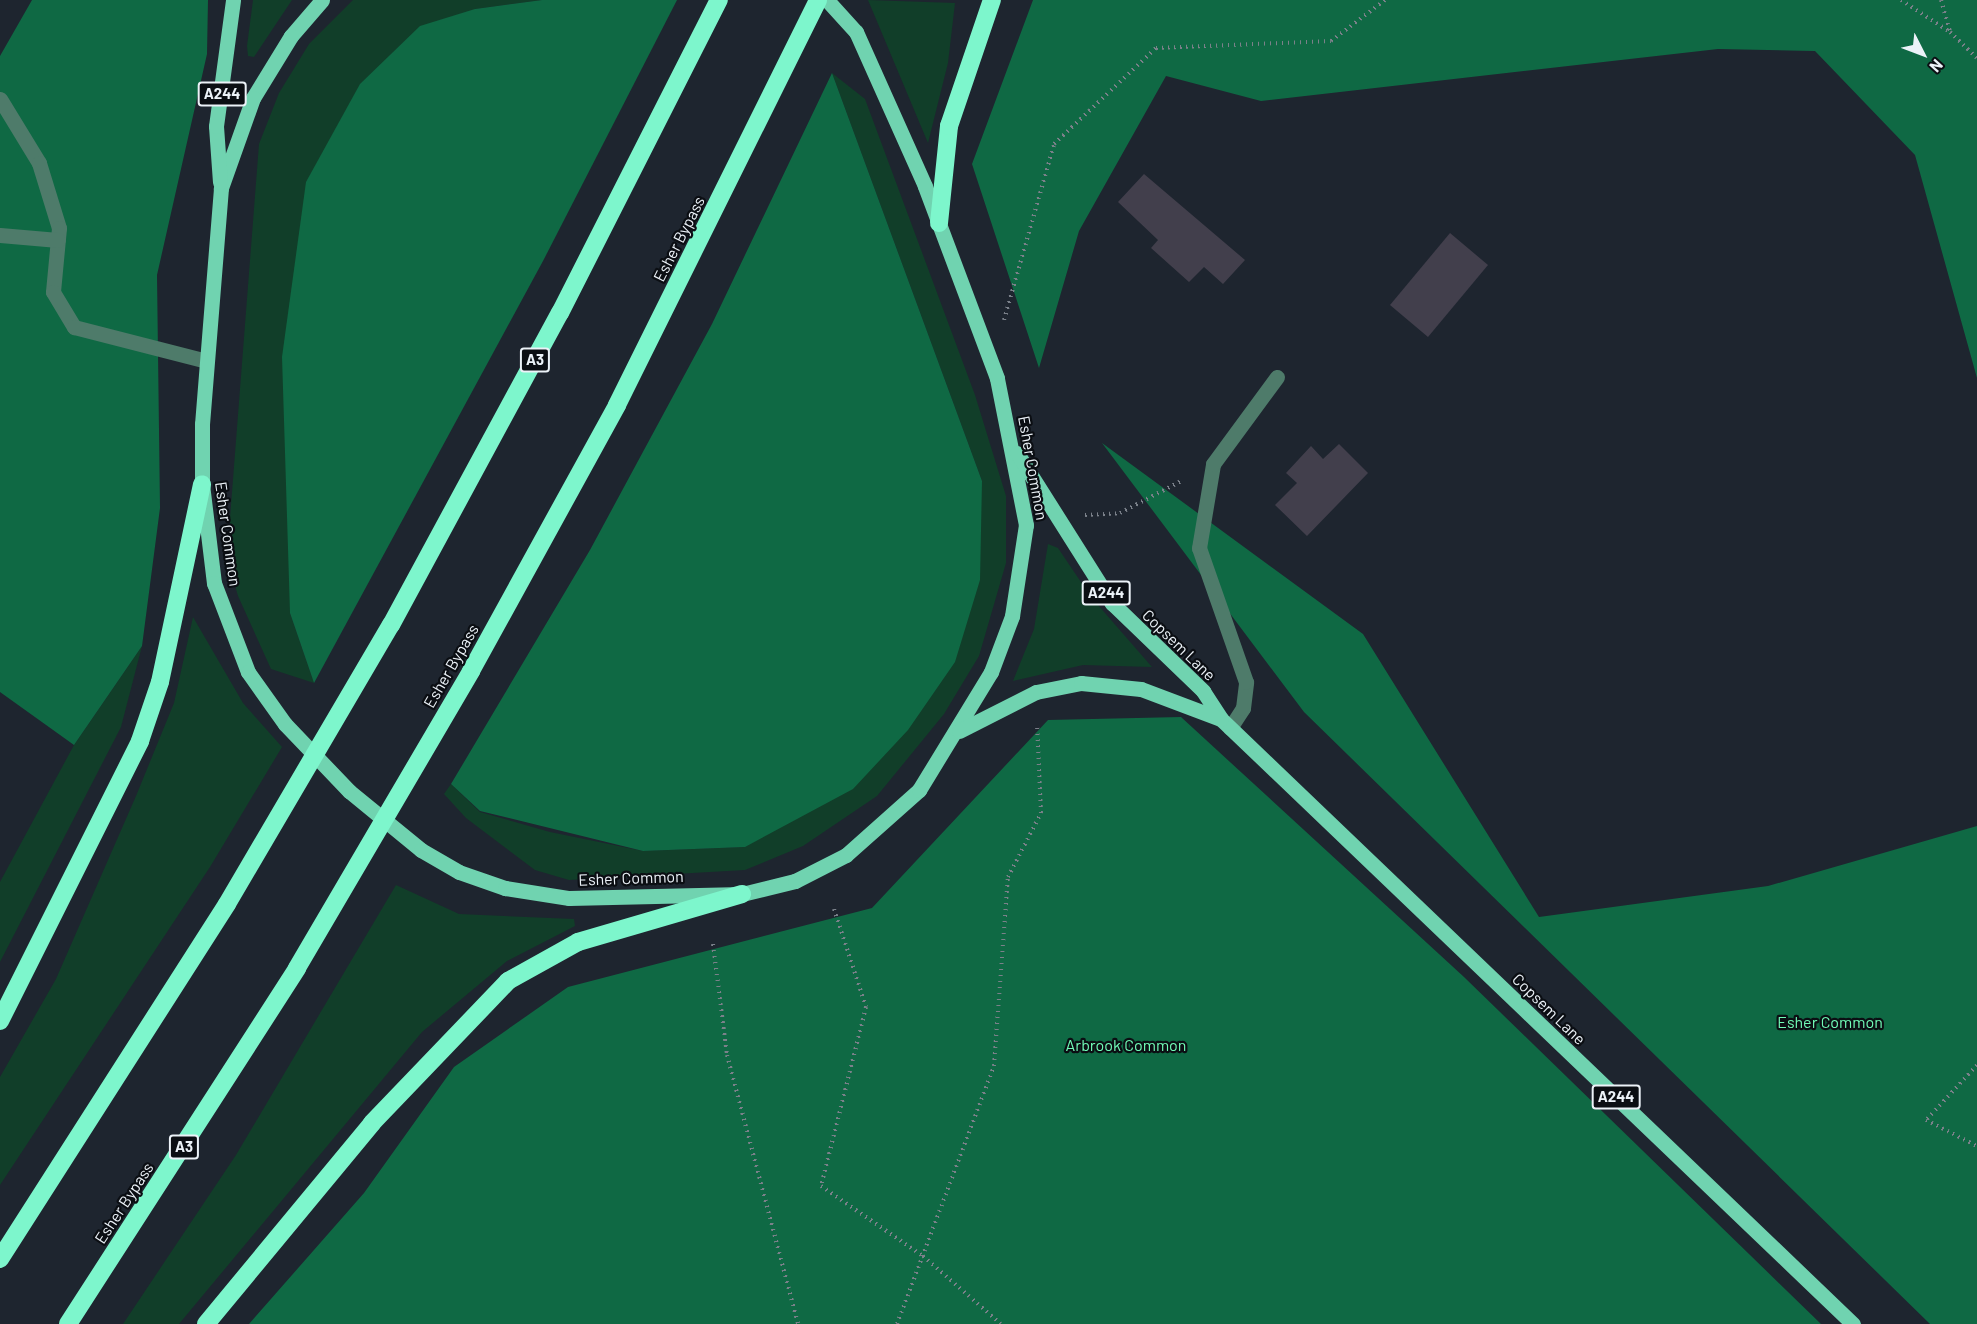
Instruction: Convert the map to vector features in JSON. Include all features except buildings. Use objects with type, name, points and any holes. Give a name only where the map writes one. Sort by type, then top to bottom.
[{"type":"highway","name":"A3","points":[[0,1260],[227,904],[391,626],[675,93],[719,0]]},
{"type":"highway","name":"Esher Bypass","points":[[68,1324],[297,968],[471,671],[617,405],[743,156],[818,0]]},
{"type":"highway","points":[[939,223],[949,126],[992,0]]},
{"type":"highway","points":[[0,1022],[140,741],[159,682],[202,484]]},
{"type":"highway","points":[[206,1324],[372,1123],[508,981],[578,942],[742,894]]},
{"type":"main road","name":"A244","points":[[221,188],[216,126],[233,0]]},
{"type":"main road","name":"Esher Common","points":[[322,0],[291,36],[253,98],[221,188],[206,361],[202,484],[214,583],[248,672],[285,724],[349,791],[421,850],[505,888],[569,898],[742,894],[795,881],[846,855],[919,790],[958,731],[991,672],[1024,566],[1026,525],[1014,447],[997,378],[939,223],[856,32],[827,0]]},
{"type":"main road","name":"Copsem Lane","points":[[1014,447],[1112,603],[1203,691],[1226,724],[1853,1324]]},
{"type":"main road","name":"Copsem Lane","points":[[958,731],[1036,692],[1081,683],[1141,689],[1226,724]]},
{"type":"street","points":[[0,99],[39,163],[58,240],[53,292],[74,327],[206,361]]},
{"type":"street","points":[[0,235],[58,240]]},
{"type":"street","points":[[1226,724],[1243,708],[1246,682],[1199,548],[1213,464],[1277,376]]},
{"type":"path","points":[[1002,332],[1054,144],[1155,48],[1331,41],[1385,0]]},
{"type":"path","points":[[1901,0],[1950,32],[1977,58]]},
{"type":"path","points":[[1941,0],[1950,32]]},
{"type":"path","points":[[1058,517],[1120,513],[1213,464]]},
{"type":"path","points":[[897,1324],[994,1066],[1008,877],[1041,813],[1037,725]]},
{"type":"path","points":[[834,909],[866,1007],[821,1186],[923,1256],[1001,1324]]},
{"type":"path","points":[[713,944],[727,1055],[798,1324]]},
{"type":"path","points":[[1977,1065],[1926,1120],[1977,1146]]},
{"type":"green space","points":[[32,0],[208,0],[207,54],[157,275],[160,508],[142,646],[74,745],[0,692],[0,56]]},
{"type":"green space","points":[[253,0],[292,0],[254,57],[248,56],[247,46]]},
{"type":"green space","points":[[353,0],[542,0],[475,9],[290,613],[314,683],[271,669],[238,596],[230,568],[230,518],[259,144],[279,93],[309,44]]},
{"type":"green space","points":[[542,0],[677,0],[543,261],[314,683],[290,613],[282,357],[306,182],[360,84],[420,26],[475,9]]},
{"type":"green space","points":[[868,0],[955,3],[948,63],[928,143]]},
{"type":"green space","points":[[1033,0],[1977,0],[1977,378],[1915,155],[1815,51],[1718,49],[1261,101],[1166,76],[1079,231],[1039,368],[972,164]]},
{"type":"green space","points":[[832,73],[865,99],[975,395],[1006,496],[1006,563],[979,656],[944,714],[877,796],[803,846],[745,870],[569,880],[535,870],[466,818],[444,794],[451,784],[480,812],[550,832],[643,851],[745,847],[982,481]]},
{"type":"green space","points":[[832,73],[982,481],[980,580],[955,662],[908,730],[853,789],[745,847],[643,851],[480,811],[451,784],[590,550],[712,324]]},
{"type":"green space","name":"Esher Common","points":[[1102,443],[1363,634],[1539,917],[1768,886],[1977,826],[1977,1324],[1930,1324],[1304,712]]},
{"type":"green space","points":[[1048,544],[1058,548],[1091,597],[1152,667],[1083,665],[1013,681],[1034,629]]},
{"type":"green space","points":[[193,617],[243,703],[282,747],[210,867],[0,1185],[0,1077],[56,979],[136,796],[174,703]]},
{"type":"green space","points":[[142,646],[121,727],[0,962],[0,882],[74,745]]},
{"type":"green space","name":"Arbrook Common","points":[[1181,717],[1464,977],[1821,1324],[249,1324],[364,1193],[454,1067],[568,987],[872,908],[1048,720]]},
{"type":"green space","points":[[396,885],[459,914],[574,919],[575,926],[507,961],[422,1032],[179,1324],[123,1324],[236,1155]]}]
